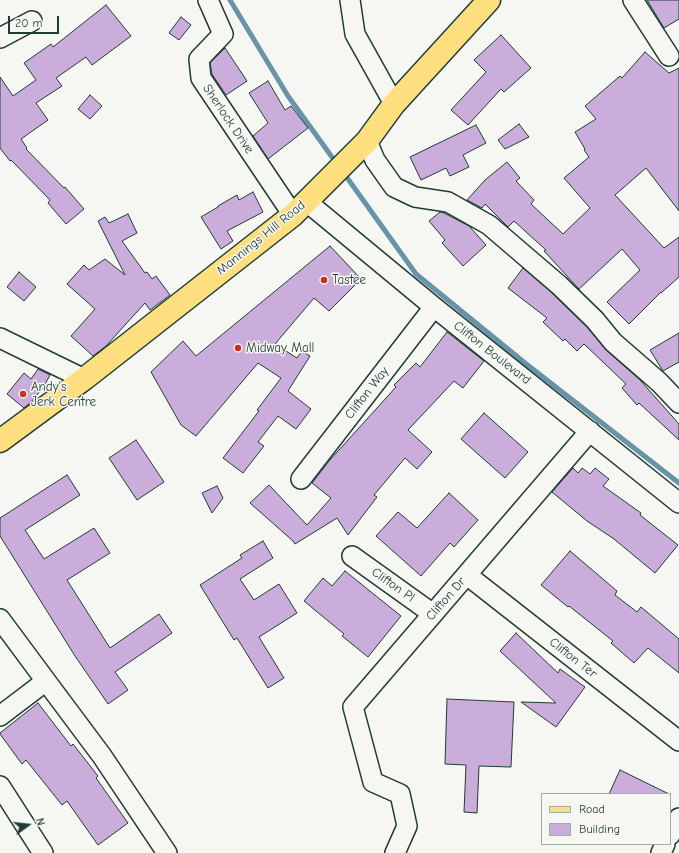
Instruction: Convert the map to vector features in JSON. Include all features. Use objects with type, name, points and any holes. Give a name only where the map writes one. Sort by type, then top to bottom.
[{"type":"main road","name":"Mannings Hill Road","points":[[0,441],[84,379],[306,203],[367,141],[394,104],[489,0]]},
{"type":"street","name":"Sherlock Drive","points":[[208,0],[222,34],[199,58],[201,78],[306,203]]},
{"type":"street","points":[[350,0],[355,34],[394,104]]},
{"type":"street","points":[[633,0],[669,56]]},
{"type":"street","points":[[0,38],[32,21]]},
{"type":"street","points":[[367,141],[375,160],[394,187],[415,198],[448,202],[489,225],[564,290],[595,320],[613,342],[659,382],[679,403]]},
{"type":"street","name":"Clifton Boulevard","points":[[306,203],[679,503]]},
{"type":"street","name":"Clifton Way","points":[[301,479],[434,307]]},
{"type":"street","points":[[0,338],[84,379]]},
{"type":"street","name":"Clifton Dr","points":[[395,853],[407,826],[400,794],[373,782],[353,707],[590,431]]},
{"type":"street","name":"Clifton Pl","points":[[352,556],[433,614]]},
{"type":"street","name":"Clifton Ter","points":[[467,575],[679,741]]},
{"type":"street","points":[[0,619],[102,756],[167,853]]},
{"type":"street","points":[[0,716],[46,681]]},
{"type":"street","points":[[0,786],[43,853]]},
{"type":"street","points":[[671,833],[679,818]]},
{"type":"building","points":[[647,0],[679,0],[679,19],[664,28]]},
{"type":"building","points":[[106,5],[131,36],[92,65],[86,57],[56,78],[62,86],[36,103],[48,120],[21,139],[27,148],[26,149],[64,188],[65,187],[84,209],[66,224],[48,203],[50,200],[11,160],[10,161],[0,148],[0,77],[13,96],[36,80],[24,63],[51,44],[53,47]]},
{"type":"building","points":[[181,17],[191,25],[179,40],[169,33]]},
{"type":"building","points":[[501,35],[531,68],[504,92],[501,89],[468,125],[451,110],[486,72],[474,60]]},
{"type":"building","points":[[225,48],[247,81],[226,95],[212,74],[210,63]]},
{"type":"building","points":[[645,52],[669,73],[679,68],[679,211],[646,168],[615,195],[664,248],[679,237],[679,277],[661,292],[629,324],[607,302],[640,270],[622,249],[579,289],[544,251],[546,250],[514,221],[508,227],[485,204],[482,208],[467,200],[485,180],[507,162],[520,178],[516,181],[534,200],[531,204],[563,234],[590,208],[564,178],[589,157],[575,132],[596,119],[585,106],[620,76],[622,78]]},
{"type":"building","points":[[268,81],[285,110],[291,106],[308,128],[268,159],[253,136],[268,123],[249,93]]},
{"type":"building","points":[[90,95],[102,106],[90,119],[78,109]]},
{"type":"building","points":[[519,124],[529,137],[505,149],[498,140]]},
{"type":"building","points":[[476,125],[486,143],[463,155],[469,167],[450,176],[446,168],[421,180],[410,157]]},
{"type":"building","points":[[253,192],[263,212],[227,231],[233,241],[221,249],[201,217],[237,195],[239,200]]},
{"type":"building","points":[[440,212],[469,226],[486,245],[463,266],[442,243],[445,240],[429,221]]},
{"type":"building","points":[[128,214],[137,233],[122,241],[145,273],[147,272],[152,279],[156,276],[170,295],[150,310],[145,303],[106,346],[93,356],[71,336],[95,309],[67,284],[84,265],[89,270],[105,259],[125,275],[98,221],[105,217],[109,223]]},
{"type":"building","name":"Midway Mall","points":[[330,246],[361,279],[329,311],[314,298],[275,344],[297,358],[302,351],[310,356],[288,391],[311,409],[296,429],[278,416],[258,442],[264,446],[243,473],[223,458],[259,411],[257,410],[281,378],[258,363],[196,436],[181,425],[151,372],[183,341],[196,356]]},
{"type":"building","points":[[523,268],[552,293],[587,327],[606,350],[640,380],[679,424],[679,440],[639,403],[637,405],[622,388],[626,384],[584,344],[577,351],[565,339],[563,341],[543,322],[547,318],[508,288]]},
{"type":"building","points":[[19,272],[36,287],[24,301],[7,287]]},
{"type":"building","points":[[447,332],[484,361],[463,388],[454,381],[408,430],[432,452],[417,469],[405,458],[374,495],[377,497],[348,535],[337,518],[295,544],[250,503],[269,485],[307,525],[331,498],[312,483],[329,461],[396,387],[394,385],[416,363],[420,367]]},
{"type":"building","points":[[679,333],[679,362],[663,371],[650,350]]},
{"type":"building","points":[[38,369],[50,375],[43,388],[24,408],[7,394],[24,373],[31,379]]},
{"type":"building","points":[[484,413],[528,452],[505,478],[461,439]]},
{"type":"building","points":[[136,440],[164,482],[137,500],[109,458]]},
{"type":"building","points":[[573,468],[578,473],[582,468],[590,474],[595,468],[609,479],[603,486],[641,513],[640,515],[678,545],[655,573],[614,539],[587,521],[552,492]]},
{"type":"building","points":[[67,475],[80,495],[25,530],[44,559],[94,528],[110,553],[67,580],[110,648],[159,614],[172,633],[115,672],[128,690],[108,704],[75,656],[0,536],[0,518]]},
{"type":"building","points":[[217,486],[223,498],[212,513],[202,493]]},
{"type":"building","points":[[449,493],[478,520],[454,547],[450,543],[421,576],[376,536],[398,512],[417,528]]},
{"type":"building","points":[[263,541],[273,558],[240,579],[254,600],[279,584],[297,613],[259,637],[284,678],[268,688],[237,638],[234,640],[200,585],[242,558],[240,555]]},
{"type":"building","points":[[570,551],[617,591],[615,595],[637,612],[641,607],[679,639],[679,673],[648,648],[634,663],[611,643],[613,641],[541,585]]},
{"type":"building","points":[[345,571],[401,616],[368,657],[342,636],[344,634],[304,601],[323,578],[332,586]]},
{"type":"building","points":[[516,633],[558,673],[560,669],[585,687],[556,727],[521,702],[556,703],[500,651]]},
{"type":"building","points":[[447,699],[514,702],[511,767],[479,766],[477,813],[464,812],[466,765],[445,764]]},
{"type":"building","points":[[38,703],[71,746],[73,744],[98,776],[96,778],[128,823],[98,845],[67,801],[62,805],[26,760],[22,764],[0,734]]},
{"type":"building","points":[[620,770],[667,793],[609,793]]},
{"type":"waterway","points":[[230,0],[288,96],[337,164]]},
{"type":"waterway","points":[[343,172],[416,274],[525,363],[679,483]]},
{"type":"place","name":"Tastee","points":[[324,280]]},
{"type":"place","name":"Midway Mall","points":[[238,348]]},
{"type":"place","name":"Andy's Jerk Centre","points":[[23,394]]}]
